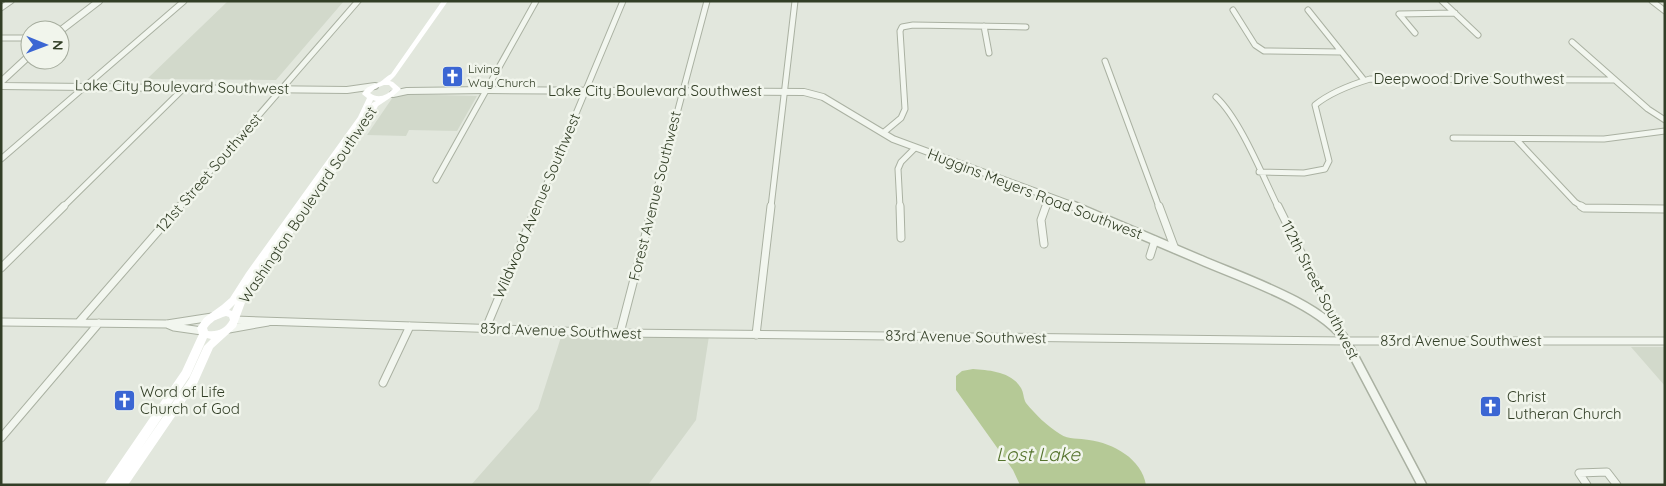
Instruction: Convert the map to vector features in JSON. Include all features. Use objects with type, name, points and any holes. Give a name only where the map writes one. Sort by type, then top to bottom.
[{"type":"main road","points":[[378,85],[393,75],[445,1]]},
{"type":"main road","name":"Washington Boulevard Southwest","points":[[227,331],[235,318],[242,299],[364,126],[375,105],[392,91],[401,72],[452,1]]},
{"type":"main road","points":[[378,85],[392,91]]},
{"type":"main road","name":"Washington Boulevard Southwest","points":[[203,333],[204,324],[239,293],[245,280],[362,117],[369,97],[367,92],[378,85]]},
{"type":"main road","points":[[369,97],[392,91]]},
{"type":"main road","points":[[215,316],[226,313],[235,318]]},
{"type":"main road","points":[[110,485],[186,373],[203,333],[213,336],[227,331]]},
{"type":"main road","points":[[122,485],[193,381],[209,346],[227,331]]},
{"type":"street","points":[[1,8],[11,1]]},
{"type":"street","points":[[70,23],[99,1]]},
{"type":"street","points":[[1,159],[184,1]]},
{"type":"street","name":"121st Street Southwest","points":[[79,322],[358,1]]},
{"type":"street","points":[[436,180],[536,1]]},
{"type":"street","name":"Wildwood Avenue Southwest","points":[[486,328],[623,1]]},
{"type":"street","name":"Forest Avenue Southwest","points":[[620,333],[682,90],[707,1]]},
{"type":"street","points":[[756,335],[795,1]]},
{"type":"street","points":[[1442,1],[1478,35]]},
{"type":"street","points":[[1652,1],[1665,11]]},
{"type":"street","points":[[1233,10],[1255,46],[1262,50],[1272,52],[1341,52]]},
{"type":"street","points":[[1308,10],[1364,80]]},
{"type":"street","points":[[1414,33],[1399,16],[1400,13],[1455,13]]},
{"type":"street","points":[[883,133],[901,118],[905,109],[900,31],[902,27],[913,25],[1026,27]]},
{"type":"street","points":[[984,26],[990,53]]},
{"type":"street","points":[[1,38],[20,38]]},
{"type":"street","points":[[1572,42],[1648,109],[1665,120]]},
{"type":"street","points":[[1105,61],[1175,249]]},
{"type":"street","points":[[2,81],[20,64]]},
{"type":"street","name":"Deepwood Drive Southwest","points":[[1259,172],[1304,173],[1326,168],[1329,160],[1315,106],[1325,97],[1364,80],[1614,80]]},
{"type":"street","name":"Lake City Boulevard Southwest","points":[[2,81],[17,86],[347,90],[378,85]]},
{"type":"street","points":[[1,268],[184,88]]},
{"type":"street","name":"Lake City Boulevard Southwest","points":[[347,90],[369,97]]},
{"type":"street","name":"Lake City Boulevard Southwest","points":[[392,91],[682,90],[784,91],[812,94]]},
{"type":"street","name":"Huggins Meyers Road Southwest","points":[[812,94],[840,106],[883,133],[915,148],[1051,198],[1175,249],[1298,303],[1339,330]]},
{"type":"street","name":"112th Street Southwest","points":[[1216,97],[1225,105],[1234,119],[1339,330],[1422,485]]},
{"type":"street","points":[[1453,138],[1613,139],[1665,131]]},
{"type":"street","points":[[1516,139],[1579,205],[1591,209],[1665,210]]},
{"type":"street","points":[[901,238],[898,169],[900,162],[915,148]]},
{"type":"street","points":[[1044,244],[1040,220],[1041,214],[1051,198]]},
{"type":"street","points":[[1150,256],[1155,241]]},
{"type":"street","points":[[1,322],[167,324],[215,316]]},
{"type":"street","name":"83rd Avenue Southwest","points":[[235,318],[264,320],[268,322]]},
{"type":"street","name":"83rd Avenue Southwest","points":[[227,331],[268,322],[620,333],[756,335],[1346,341],[1665,341]]},
{"type":"street","points":[[1,438],[99,323]]},
{"type":"street","points":[[167,324],[203,333]]},
{"type":"street","points":[[383,383],[410,326]]},
{"type":"street","points":[[1588,485],[1579,473],[1607,472],[1617,485]]},
{"type":"shaded area","points":[[228,1],[344,1],[276,80],[147,79]]},
{"type":"shaded area","points":[[395,94],[477,96],[457,131],[409,130],[406,136],[367,135]]},
{"type":"shaded area","points":[[562,334],[709,336],[696,420],[648,485],[471,485],[538,409]]},
{"type":"shaded area","points":[[1631,347],[1665,347],[1665,386]]},
{"type":"water","name":"Lost Lake","points":[[973,369],[993,371],[1012,378],[1021,388],[1025,401],[1046,424],[1063,436],[1098,442],[1117,449],[1133,460],[1139,467],[1146,485],[1020,485],[1013,470],[956,390],[956,376],[962,371]]},
{"type":"place","name":"Living Way Church","points":[[452,76]]},
{"type":"place","name":"Word of Life Church of God","points":[[124,401]]},
{"type":"place","name":"Christ Lutheran Church","points":[[1491,406]]}]
